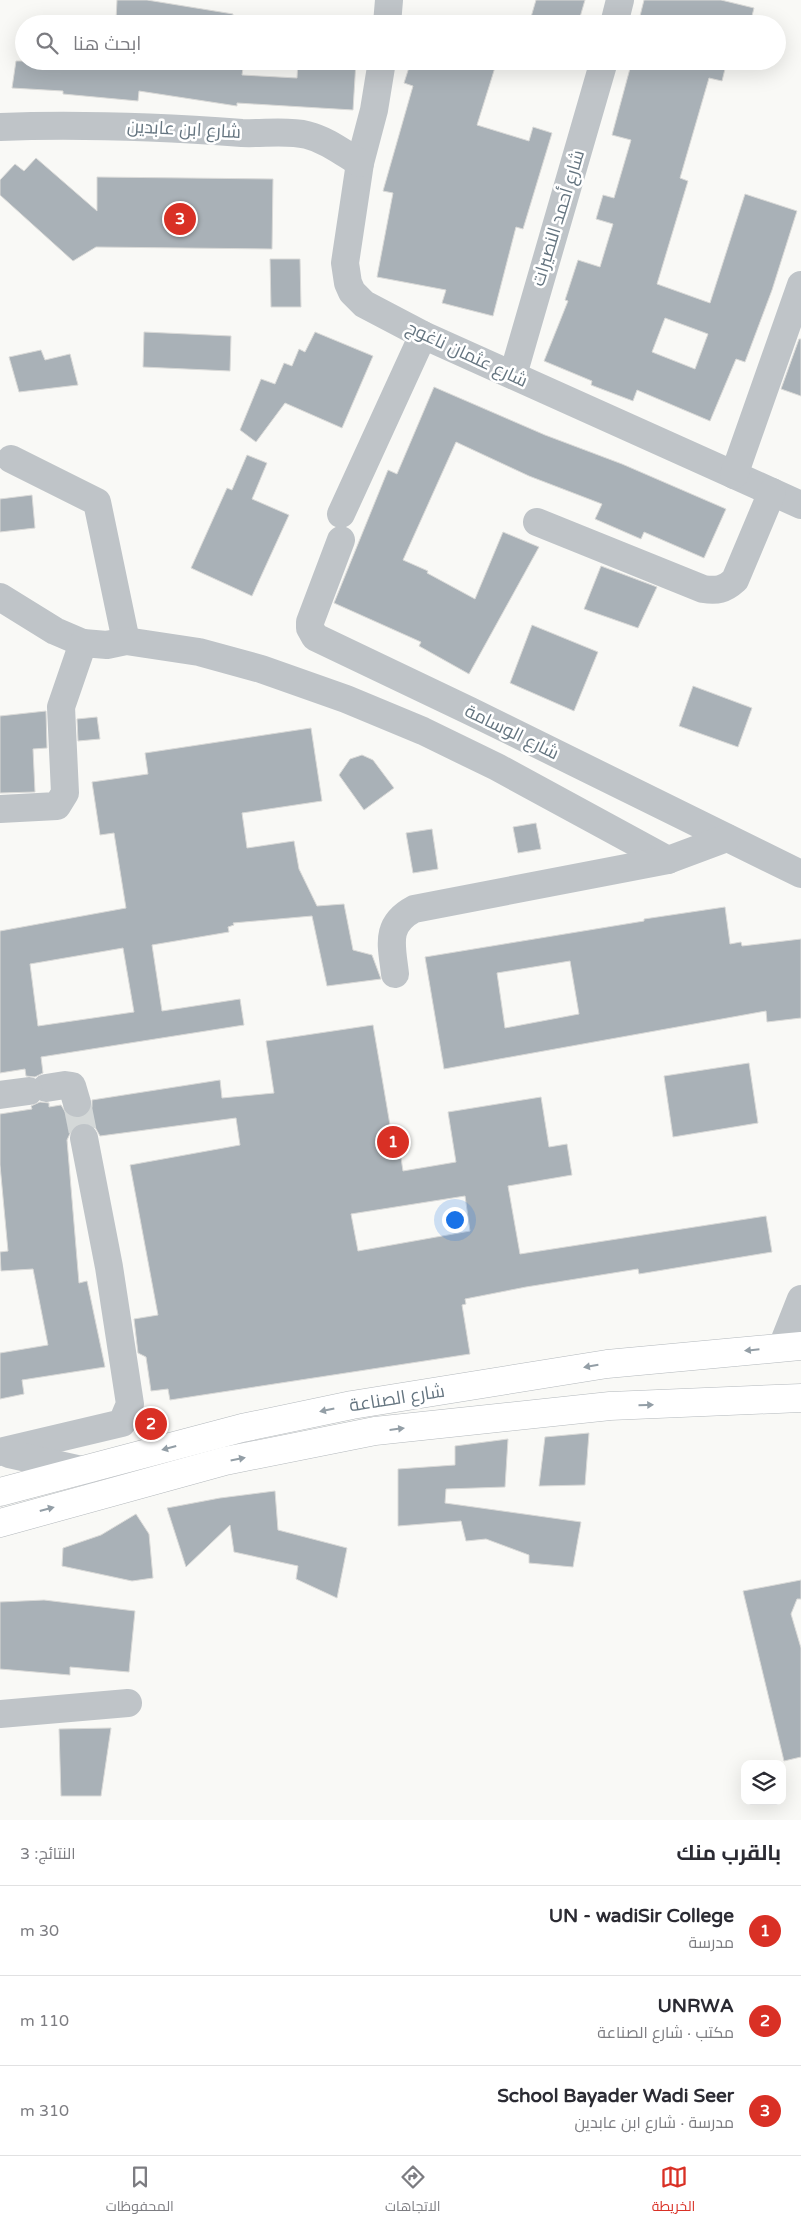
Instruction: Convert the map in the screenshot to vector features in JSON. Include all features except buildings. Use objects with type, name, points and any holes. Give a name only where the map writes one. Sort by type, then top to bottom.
[{"type":"main road","name":"شارع الصناعة","points":[[0,1492],[86,1471],[242,1428],[352,1405],[607,1364],[791,1346]]},
{"type":"main road","name":"شارع الصناعة","points":[[0,1523],[225,1461],[375,1431],[610,1406],[801,1398]]},
{"type":"street","points":[[387,15],[389,0]]},
{"type":"street","points":[[616,15],[620,0]]},
{"type":"street","name":"شارع عثمان ناغوج","points":[[381,70],[374,110],[360,164],[346,262],[348,283],[352,292],[364,304],[423,335],[801,505]]},
{"type":"street","name":"شارع أحمد النصيرات","points":[[513,375],[601,70]]},
{"type":"street","name":"شارع ابن عابدين","points":[[0,127],[64,124],[102,125],[304,135],[325,141],[360,164]]},
{"type":"street","points":[[734,475],[801,285]]},
{"type":"street","name":"شارع الوسامة","points":[[423,335],[341,527],[310,622],[310,628],[315,637],[801,874]]},
{"type":"street","points":[[11,459],[97,502],[126,641]]},
{"type":"street","points":[[537,522],[703,589],[720,590],[728,587],[735,580],[772,492]]},
{"type":"street","points":[[0,597],[55,631],[83,643],[106,645],[126,641],[198,652],[261,669],[346,699],[423,731],[496,767],[668,860]]},
{"type":"street","points":[[0,809],[57,806],[65,793],[61,707],[83,643]]},
{"type":"street","points":[[395,974],[391,934],[400,918],[414,910],[668,860],[726,838]]},
{"type":"street","points":[[0,1095],[65,1085],[72,1086],[76,1103]]},
{"type":"street","points":[[0,1452],[122,1423],[130,1404],[109,1267],[84,1138]]},
{"type":"street","points":[[791,1346],[801,1299]]},
{"type":"street","points":[[0,1452],[86,1471]]},
{"type":"street","points":[[0,1714],[128,1703]]},
{"type":"tunnel","points":[[77,1103],[84,1138]]},
{"type":"place","name":"School Bayader Wadi Seer","points":[[180,219]]},
{"type":"place","name":"UN - wadiSir College","points":[[393,1142]]},
{"type":"place","name":"UNRWA","points":[[151,1424]]}]
